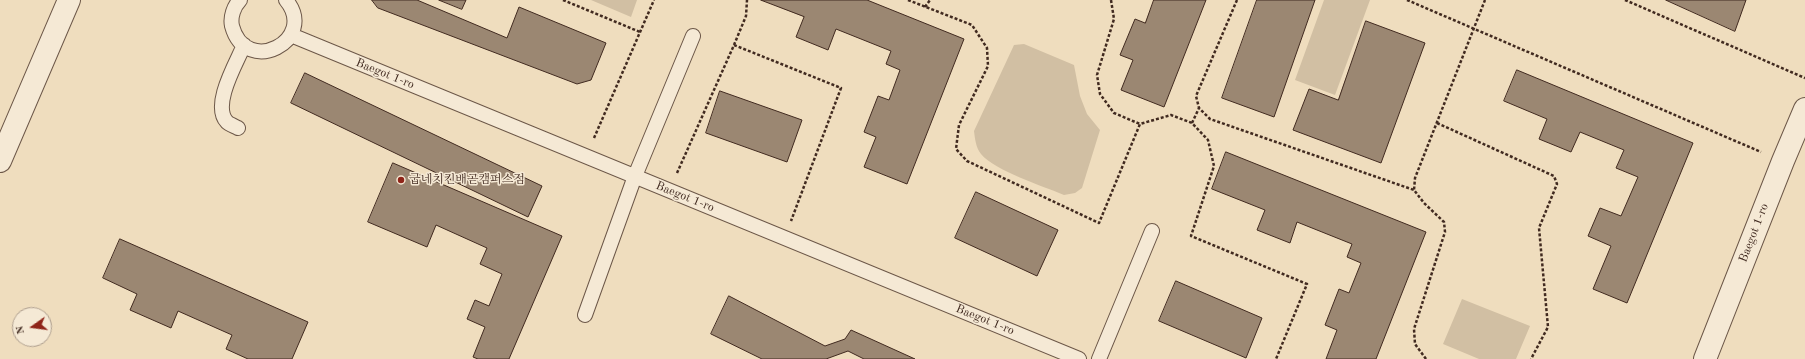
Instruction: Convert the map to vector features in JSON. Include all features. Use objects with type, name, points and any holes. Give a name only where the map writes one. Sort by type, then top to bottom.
[{"type":"street","points":[[0,161],[69,0]]},
{"type":"street","name":"Baegot 1-ro","points":[[1705,359],[1805,108]]},
{"type":"lane","points":[[240,0],[233,12],[232,22],[234,32],[244,45],[256,51],[266,52],[276,49],[291,35],[293,15],[286,0]]},
{"type":"lane","name":"Baegot 1-ro","points":[[291,35],[1079,359]]},
{"type":"lane","points":[[585,315],[635,176],[693,36]]},
{"type":"lane","points":[[238,128],[226,121],[220,107],[223,94],[244,45]]},
{"type":"lane","points":[[1099,359],[1152,231]]},
{"type":"path","points":[[563,0],[640,32]]},
{"type":"path","points":[[586,156],[654,0]]},
{"type":"path","points":[[669,190],[746,16],[747,0]]},
{"type":"path","points":[[908,0],[972,25],[987,48],[988,66],[959,125],[956,149],[967,162],[1099,223],[1140,124]]},
{"type":"path","points":[[925,7],[930,0]]},
{"type":"path","points":[[1111,0],[1114,19],[1097,74],[1100,94],[1114,112],[1140,124],[1171,115],[1192,123],[1208,140],[1214,166],[1191,236],[1307,284],[1276,359]]},
{"type":"path","points":[[1237,0],[1196,96],[1199,108],[1210,119],[1414,190],[1424,204],[1444,222],[1445,232],[1414,329],[1416,344],[1426,359]]},
{"type":"path","points":[[1407,0],[1783,161]]},
{"type":"path","points":[[1414,190],[1415,178],[1485,0]]},
{"type":"path","points":[[1625,0],[1805,78]]},
{"type":"path","points":[[734,45],[841,88],[784,238]]},
{"type":"path","points":[[1192,123],[1199,108]]},
{"type":"path","points":[[1437,122],[1554,176],[1557,184],[1539,228],[1548,327],[1531,359]]},
{"type":"shaded area","points":[[591,0],[637,0],[631,17]]},
{"type":"shaded area","points":[[1324,0],[1370,0],[1335,95],[1295,80]]},
{"type":"shaded area","points":[[1024,44],[1074,65],[1080,96],[1087,114],[1100,130],[1082,188],[1075,193],[1064,195],[1032,183],[997,166],[979,152],[974,131],[1014,45]]},
{"type":"shaded area","points":[[1462,299],[1530,326],[1516,359],[1479,359],[1443,344]]},
{"type":"building","points":[[372,0],[417,0],[507,38],[519,7],[606,43],[591,80],[577,84],[378,8]]},
{"type":"building","points":[[439,0],[466,0],[462,9]]},
{"type":"building","points":[[761,0],[867,0],[964,39],[907,184],[864,167],[876,137],[864,132],[878,96],[889,100],[900,70],[886,64],[891,51],[836,29],[828,50],[796,37],[804,17]]},
{"type":"building","points":[[1154,0],[1206,0],[1164,107],[1121,90],[1133,60],[1120,55],[1135,19],[1145,23]]},
{"type":"building","points":[[1257,0],[1315,0],[1274,117],[1222,98]]},
{"type":"building","points":[[1666,0],[1746,0],[1735,31]]},
{"type":"building","points":[[1366,21],[1425,43],[1381,163],[1293,130],[1309,89],[1338,100]]},
{"type":"building","points":[[1517,70],[1693,143],[1627,303],[1593,289],[1611,246],[1588,236],[1600,208],[1621,216],[1638,177],[1616,168],[1624,150],[1580,132],[1571,152],[1539,139],[1547,119],[1504,101]]},
{"type":"building","points":[[305,73],[542,186],[528,217],[291,103]]},
{"type":"building","points":[[720,91],[802,120],[787,162],[706,133]]},
{"type":"building","points":[[1226,152],[1426,232],[1376,359],[1326,359],[1337,330],[1325,325],[1339,289],[1349,293],[1361,263],[1347,257],[1352,244],[1297,222],[1290,243],[1257,230],[1265,210],[1212,189]]},
{"type":"building","points":[[393,163],[562,236],[509,359],[478,359],[473,357],[485,327],[467,319],[475,300],[489,306],[502,274],[480,264],[487,248],[436,225],[427,247],[368,222]]},
{"type":"building","points":[[976,192],[1058,230],[1037,276],[955,238]]},
{"type":"building","points":[[120,239],[308,322],[292,359],[248,359],[226,349],[232,335],[178,311],[171,328],[130,310],[137,294],[103,278]]},
{"type":"building","points":[[1176,281],[1262,318],[1246,358],[1159,321]]},
{"type":"building","points":[[729,296],[825,346],[845,339],[851,330],[915,359],[864,359],[848,351],[826,359],[762,359],[711,334]]},
{"type":"place","name":"굽네치킨배곧캠퍼스점","points":[[401,180]]}]
